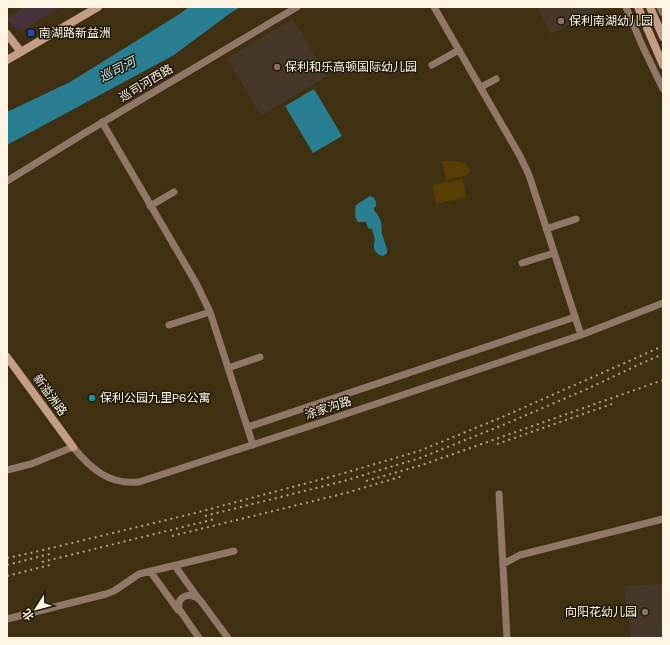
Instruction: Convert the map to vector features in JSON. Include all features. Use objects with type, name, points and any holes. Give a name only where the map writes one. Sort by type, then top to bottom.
[{"type":"main road","points":[[7,49],[10,59],[98,7]]},
{"type":"main road","points":[[638,7],[663,65]]},
{"type":"main road","points":[[650,7],[663,37]]},
{"type":"main road","points":[[7,34],[21,52]]},
{"type":"main road","name":"新溢洲路","points":[[7,357],[73,447]]},
{"type":"street","name":"巡司河西路","points":[[7,181],[102,122],[298,7]]},
{"type":"street","points":[[434,7],[520,156],[528,175],[581,335]]},
{"type":"street","points":[[626,7],[663,89]]},
{"type":"street","points":[[660,7],[663,13]]},
{"type":"street","points":[[432,66],[459,50]]},
{"type":"street","points":[[481,87],[496,79]]},
{"type":"street","points":[[102,122],[196,283],[210,312],[253,445]]},
{"type":"street","points":[[150,206],[174,192]]},
{"type":"street","points":[[546,229],[576,219]]},
{"type":"street","points":[[522,263],[554,253]]},
{"type":"street","name":"涂家沟路","points":[[73,447],[83,459],[102,475],[120,482],[139,482],[581,335],[663,303]]},
{"type":"street","points":[[168,325],[210,312]]},
{"type":"street","points":[[248,427],[575,317]]},
{"type":"street","points":[[228,368],[260,357]]},
{"type":"street","points":[[7,470],[31,464],[73,447]]},
{"type":"street","points":[[499,494],[507,638]]},
{"type":"street","points":[[503,564],[520,555],[663,519]]},
{"type":"street","points":[[7,619],[106,594],[114,591],[139,574],[234,551]]},
{"type":"street","points":[[175,566],[228,638]]},
{"type":"street","points":[[150,571],[199,638]]},
{"type":"street","points":[[180,613],[178,604],[185,596],[195,596],[200,600]]},
{"type":"shaded area","points":[[24,7],[61,7],[23,30],[17,29],[7,18]]},
{"type":"shaded area","name":"保利南湖幼儿园","points":[[537,7],[605,7],[551,34]]},
{"type":"shaded area","name":"保利和乐高顿国际幼儿园","points":[[293,19],[327,76],[261,116],[227,58]]},
{"type":"shaded area","points":[[442,161],[455,161],[463,163],[469,167],[470,171],[467,175],[446,180]]},
{"type":"shaded area","points":[[463,179],[466,197],[436,204],[432,185]]},
{"type":"shaded area","name":"向阳花幼儿园","points":[[663,584],[663,638],[631,638],[624,586]]},
{"type":"water","name":"巡司河","points":[[189,7],[240,7],[174,55],[7,145],[7,112],[70,82]]},
{"type":"water","points":[[314,89],[342,136],[313,153],[285,106]]},
{"type":"water","points":[[370,196],[376,201],[374,210],[381,222],[382,234],[387,249],[387,253],[383,256],[379,255],[375,251],[375,240],[372,229],[368,228],[366,222],[358,222],[355,216],[356,205]]},
{"type":"railway","points":[[7,558],[195,513],[341,474],[419,451],[500,418],[663,346]]},
{"type":"railway","points":[[205,516],[344,481],[420,458],[503,425],[663,354]]},
{"type":"railway","points":[[366,481],[422,465],[663,380]]},
{"type":"railway","points":[[497,444],[612,404]]},
{"type":"railway","points":[[172,536],[346,493],[403,476]]},
{"type":"railway","points":[[42,562],[215,519]]},
{"type":"railway","points":[[7,565],[50,554]]},
{"type":"railway","points":[[7,576],[50,565]]},
{"type":"place","name":"保利南湖幼儿园","points":[[561,21]]},
{"type":"place","name":"南湖路新益洲","points":[[31,33]]},
{"type":"place","name":"保利和乐高顿国际幼儿园","points":[[277,67]]},
{"type":"place","name":"保利公园九里P6公寓","points":[[92,398]]},
{"type":"place","name":"向阳花幼儿园","points":[[645,612]]}]
